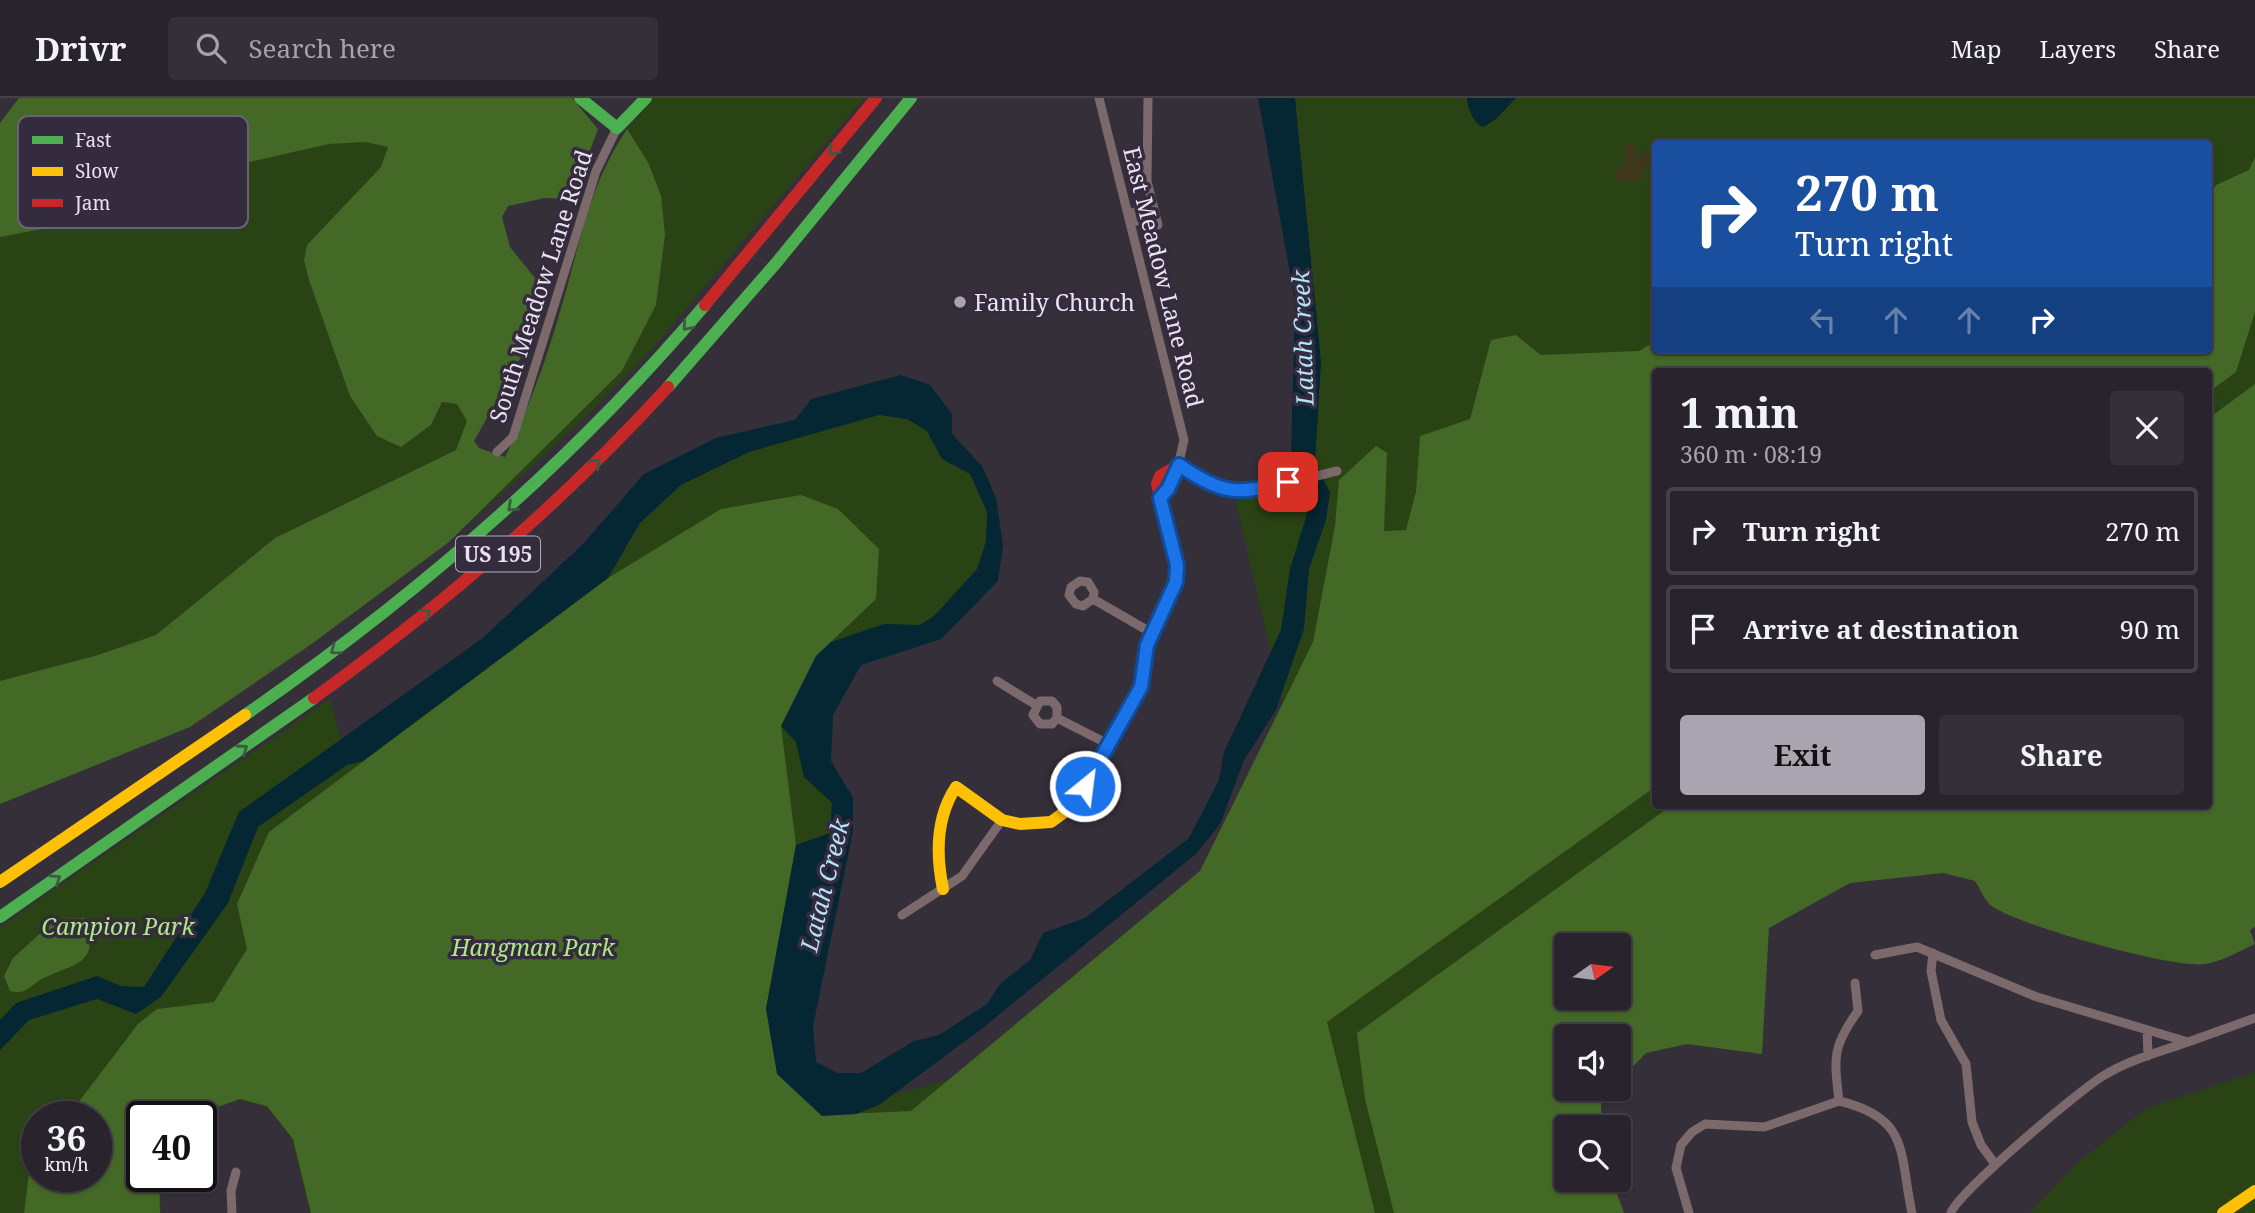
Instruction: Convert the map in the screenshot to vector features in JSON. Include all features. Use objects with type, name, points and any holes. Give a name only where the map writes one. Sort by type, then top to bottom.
[{"type":"main road","points":[[580,98],[617,128]]},
{"type":"main road","name":"South Meadow Lane Road","points":[[617,128],[646,98]]},
{"type":"main road","name":"US 195","points":[[0,883],[236,724],[419,587],[501,517],[646,374],[876,98]]},
{"type":"main road","name":"US 195","points":[[0,918],[327,690],[456,589],[536,521],[615,445],[739,309],[911,98]]},
{"type":"main road","points":[[943,889],[937,867],[946,798],[956,787],[1002,820],[1031,826],[1062,816],[1073,806],[1141,687],[1147,645],[1172,594],[1177,573],[1156,488],[1160,476],[1179,465]]},
{"type":"main road","points":[[2223,1213],[2255,1191]]},
{"type":"street","name":"East Meadow Lane Road","points":[[1099,98],[1184,440],[1179,465]]},
{"type":"street","points":[[1129,218],[1155,216],[1147,181],[1145,150],[1148,98]]},
{"type":"street","name":"South Meadow Lane Road","points":[[496,452],[513,437],[596,170],[617,128]]},
{"type":"street","points":[[1179,465],[1203,481],[1230,492],[1264,488],[1337,471]]},
{"type":"street","points":[[1093,599],[1152,632]]},
{"type":"street","points":[[997,681],[1036,705]]},
{"type":"street","points":[[1044,700],[1052,701],[1059,710],[1057,718],[1048,726],[1040,724],[1033,715],[1036,705],[1044,700]]},
{"type":"street","points":[[1057,718],[1108,744]]},
{"type":"street","points":[[902,915],[962,876],[1002,820]]},
{"type":"street","points":[[1875,955],[1917,947],[2013,988],[2188,1042]]},
{"type":"street","points":[[1933,953],[1931,971],[1941,1020],[1966,1064],[1972,1122],[1981,1146],[1995,1164]]},
{"type":"street","points":[[1839,1101],[1835,1053],[1839,1039],[1858,1010],[1855,983]]},
{"type":"street","points":[[1951,1213],[1960,1197],[1995,1164],[2102,1076],[2148,1056],[2255,1018]]},
{"type":"street","points":[[2147,1030],[2148,1056]]},
{"type":"street","points":[[1689,1213],[1676,1168],[1681,1145],[1692,1132],[1705,1124],[1753,1127],[1774,1125],[1839,1101],[1877,1114],[1892,1127],[1903,1154],[1912,1213]]},
{"type":"street","points":[[232,1213],[231,1191],[236,1172]]},
{"type":"green space","points":[[19,98],[572,98],[598,129],[572,199],[545,198],[508,206],[502,217],[510,247],[539,283],[542,298],[535,332],[474,441],[479,448],[505,457],[528,406],[548,351],[593,197],[613,152],[627,129],[648,162],[661,196],[665,235],[656,305],[622,371],[449,542],[313,643],[190,727],[0,804],[0,681],[98,655],[156,635],[275,538],[456,450],[467,421],[457,404],[442,402],[431,425],[401,447],[377,436],[350,396],[309,280],[304,260],[307,245],[381,167],[388,147],[365,142],[329,144],[248,162],[248,116],[18,116],[18,228],[43,228],[0,237],[0,123]]},
{"type":"green space","points":[[653,98],[864,98],[652,349],[593,410],[449,542],[622,371],[656,305],[665,235],[648,162],[627,129]]},
{"type":"green space","name":"Hangman Park","points":[[1273,98],[2255,98],[2255,744],[2212,755],[2212,368],[1652,368],[1652,809],[2009,809],[1473,949],[1410,1213],[310,1213],[292,1139],[267,1107],[240,1100],[217,1108],[217,1101],[126,1101],[126,1192],[160,1192],[161,1213],[0,1213],[0,927],[330,699],[345,754],[494,648],[628,515],[722,451],[912,404],[977,471],[992,504],[995,544],[929,634],[880,640],[810,709],[843,799],[795,1067],[891,1095],[1346,976],[1235,498],[1307,483],[1308,367]]},
{"type":"green space","points":[[365,142],[389,147],[381,167],[307,245],[304,260],[350,396],[431,425],[442,402],[457,404],[468,421],[456,450],[275,538],[156,635],[98,655],[0,681],[0,237],[43,228],[248,228],[248,162],[329,144]]},
{"type":"green space","name":"Hangman Park","points":[[2255,157],[2255,312],[2236,372],[2212,390],[2212,368],[1652,368],[1652,789],[1327,1022],[1375,1213],[311,1213],[293,1139],[267,1106],[240,1099],[217,1107],[217,1101],[126,1101],[126,1192],[159,1192],[160,1213],[24,1213],[27,1192],[112,1192],[112,1101],[79,1101],[138,1024],[157,1009],[214,1002],[247,949],[237,904],[269,832],[608,578],[721,509],[801,495],[838,509],[879,549],[876,599],[816,656],[781,726],[796,845],[766,1009],[822,1115],[911,1111],[1200,871],[1313,642],[1335,526],[1339,480],[1376,446],[1387,453],[1384,531],[1406,530],[1416,492],[1420,436],[1470,419],[1491,340],[1516,335],[1541,355],[1639,351],[1652,344],[1652,354],[2212,354],[2212,193],[2216,185],[2249,170]]},
{"type":"green space","points":[[2255,384],[2255,927],[2250,930],[2255,944],[2212,963],[2188,964],[2132,953],[2034,925],[1990,905],[1975,881],[1943,873],[1850,883],[1769,928],[1762,1054],[1687,1044],[1646,1053],[1631,1069],[1631,1024],[1554,1024],[1554,1101],[1601,1101],[1601,1115],[1554,1115],[1554,1192],[1616,1192],[1624,1213],[1394,1213],[1365,1099],[1357,1033],[1666,809],[2212,809],[2212,416]]},
{"type":"green space","points":[[85,918],[90,945],[82,960],[24,991],[10,991],[4,976],[13,958],[56,919]]},
{"type":"green space","points":[[2255,1072],[2255,1213],[2030,1213],[2076,1164],[2145,1109]]},
{"type":"sand","points":[[1629,143],[1635,146],[1639,159],[1647,152],[1652,153],[1652,165],[1643,169],[1641,180],[1622,182],[1616,177],[1615,169],[1625,164],[1624,149]]},
{"type":"water","name":"Latah Creek","points":[[1258,98],[1295,98],[1321,362],[1315,463],[1330,492],[1326,520],[1309,569],[1304,629],[1276,710],[1244,760],[1220,824],[1197,853],[984,1027],[879,1105],[856,1114],[822,1116],[777,1074],[766,1009],[796,845],[830,833],[832,803],[804,777],[796,742],[781,726],[816,656],[831,642],[884,624],[920,625],[935,615],[977,569],[986,541],[987,512],[970,474],[942,459],[927,431],[907,419],[879,415],[749,452],[681,485],[640,523],[608,578],[363,761],[347,765],[258,827],[228,903],[161,997],[136,1014],[97,999],[29,1020],[0,1050],[0,1020],[16,1003],[97,976],[121,986],[144,987],[205,893],[239,812],[483,638],[583,544],[644,474],[716,438],[795,420],[811,399],[901,375],[930,385],[952,414],[952,434],[982,466],[996,498],[1003,546],[998,581],[941,639],[861,665],[833,715],[831,761],[853,798],[853,831],[813,1026],[816,1062],[838,1073],[861,1073],[914,1041],[939,1035],[987,1004],[1000,984],[1030,960],[1043,933],[1085,918],[1189,838],[1219,780],[1224,752],[1281,630],[1290,569],[1307,514],[1291,459],[1295,301]]},
{"type":"water","points":[[1467,98],[1516,98],[1496,119],[1483,127],[1472,115]]},
{"type":"traffic: fast","points":[[580,98],[617,128],[646,98]]},
{"type":"traffic: fast","points":[[668,387],[777,262],[911,98]]},
{"type":"traffic: fast","points":[[245,715],[370,623],[488,525],[600,419],[705,305]]},
{"type":"traffic: fast","points":[[0,917],[314,698]]},
{"type":"traffic: slow","points":[[943,889],[939,836],[949,799],[956,787],[1002,820],[1020,824],[1051,822],[1073,806],[1141,687],[1147,645],[1175,585]]},
{"type":"traffic: slow","points":[[0,882],[245,715]]},
{"type":"traffic: slow","points":[[2223,1213],[2255,1191]]},
{"type":"traffic: jam","points":[[705,305],[876,98]]},
{"type":"traffic: jam","points":[[314,698],[409,627],[499,552],[586,472],[668,387]]},
{"type":"traffic: jam","points":[[1175,585],[1177,565],[1157,484],[1160,476],[1179,465]]},
{"type":"place","name":"Family Church","points":[[960,302]]},
{"type":"route","points":[[1085,786],[1141,687],[1147,645],[1176,582],[1177,565],[1160,498],[1168,489],[1179,465],[1203,481],[1230,492],[1288,482]]},
{"type":"park label","name":"Campion Park","points":[[118,926]]}]
